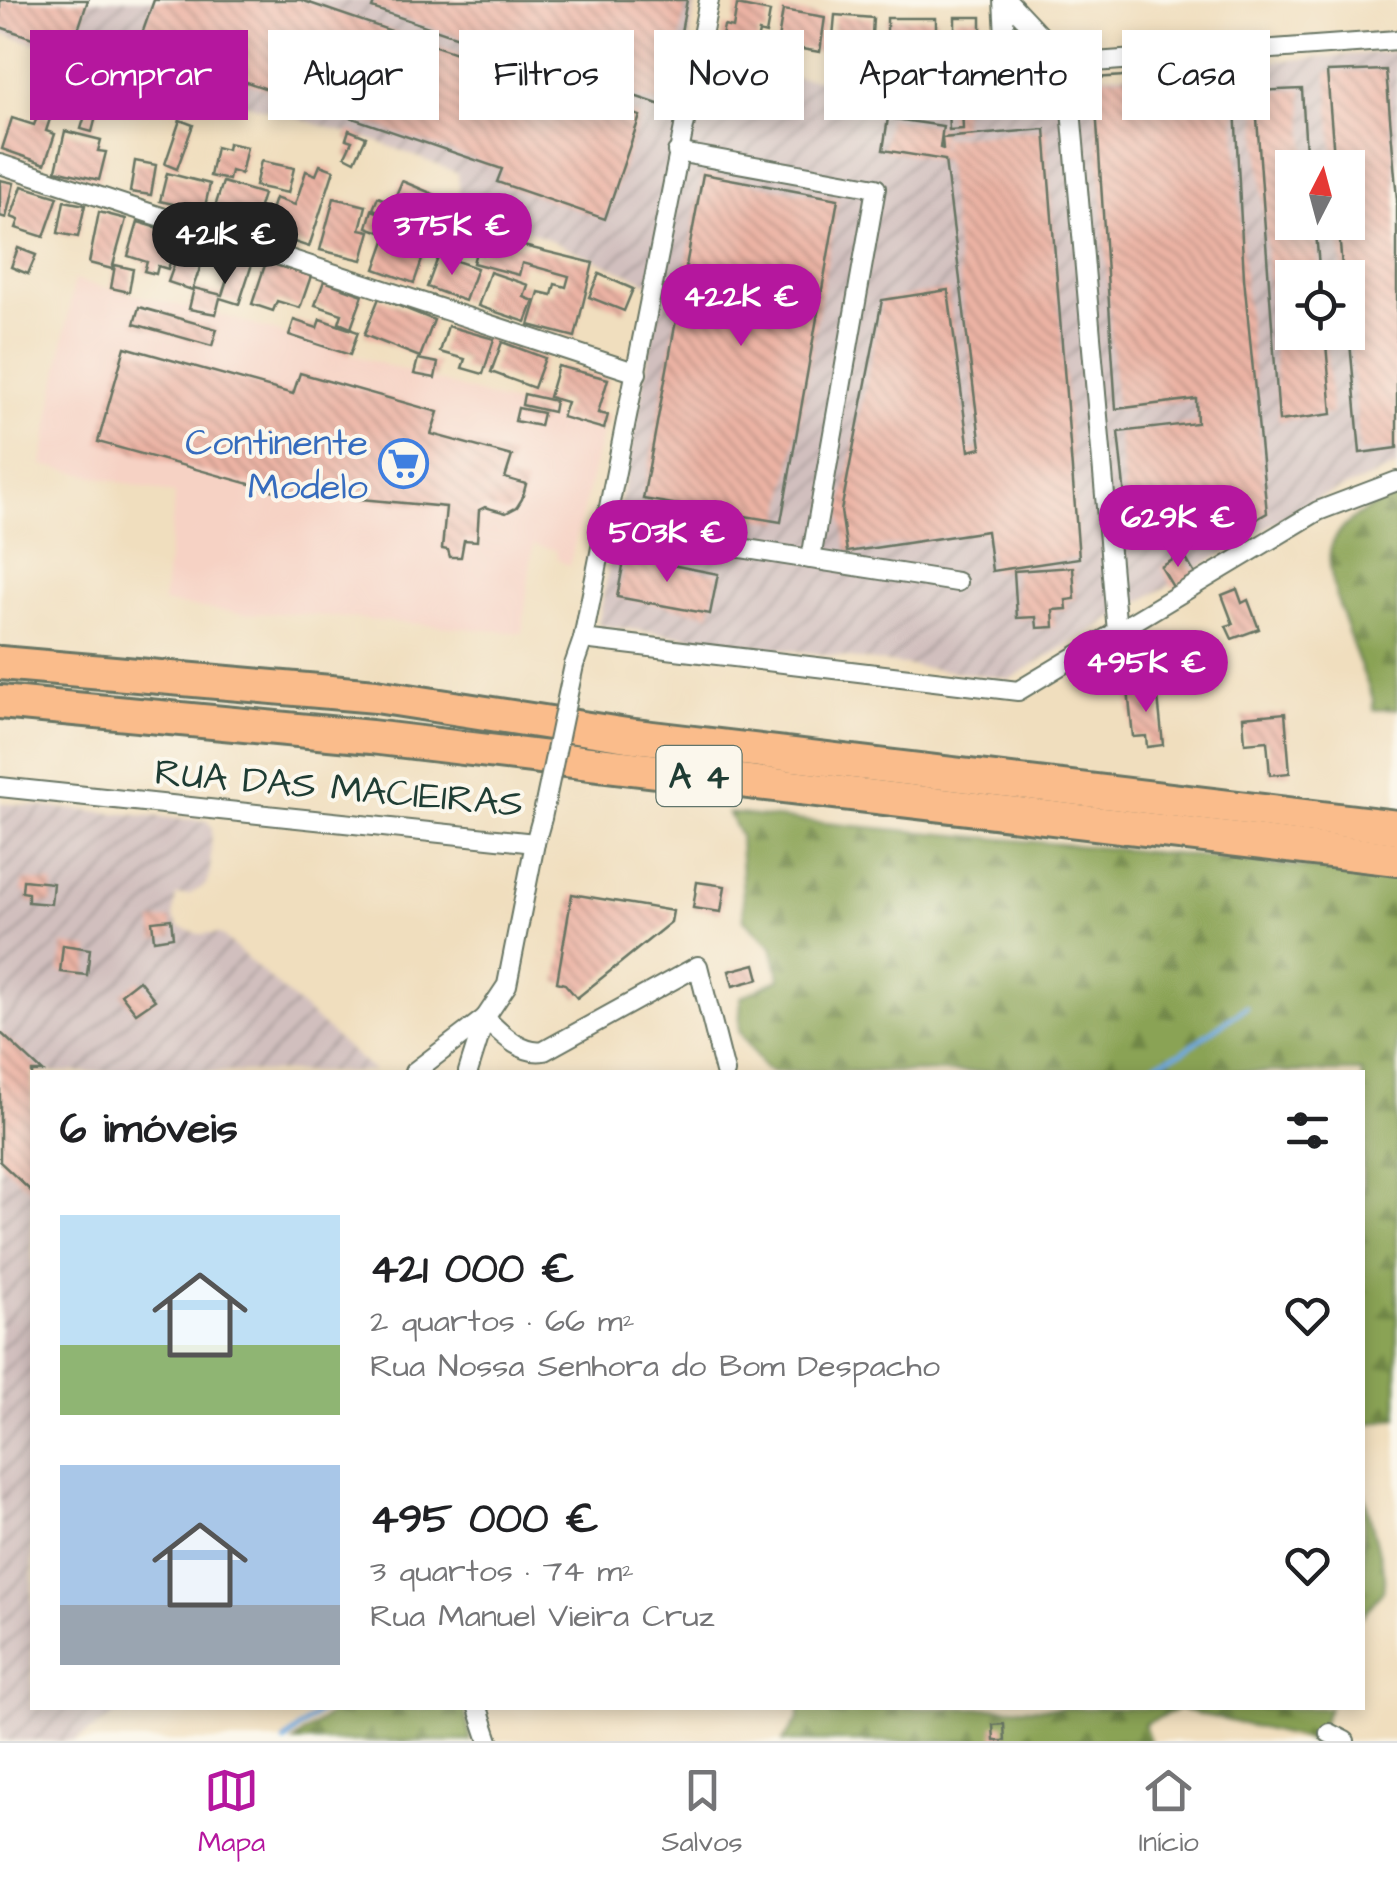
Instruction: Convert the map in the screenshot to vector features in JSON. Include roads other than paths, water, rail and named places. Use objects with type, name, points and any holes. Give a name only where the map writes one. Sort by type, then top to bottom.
[{"type":"highway","name":"A 4","points":[[0,663],[376,696],[627,736],[1397,827]]},
{"type":"highway","name":"A 4","points":[[0,702],[371,738],[1397,859]]},
{"type":"street","name":"RUA DAS MACIEIRAS","points":[[0,787],[535,843],[583,639],[709,0]]},
{"type":"street","points":[[1005,0],[1034,30]]},
{"type":"street","points":[[1005,0],[1006,30]]},
{"type":"street","points":[[1102,61],[1397,40]]},
{"type":"street","points":[[1072,120],[1117,632]]},
{"type":"street","points":[[678,152],[876,188],[811,559]]},
{"type":"street","points":[[0,164],[637,373]]},
{"type":"street","points":[[583,639],[1018,691],[1318,511],[1397,481]]},
{"type":"street","points":[[606,527],[957,582]]},
{"type":"street","points":[[469,1070],[485,1018],[508,985],[535,843]]},
{"type":"street","points":[[485,1018],[533,1053],[698,966],[724,1070]]},
{"type":"street","points":[[417,1070],[485,1018]]},
{"type":"street","points":[[479,1710],[489,1741]]},
{"type":"waterway","points":[[1140,1070],[1182,1052],[1246,1007]]},
{"type":"waterway","points":[[284,1741],[322,1710]]},
{"type":"place","name":"Continente Modelo","points":[[403,464]]}]
